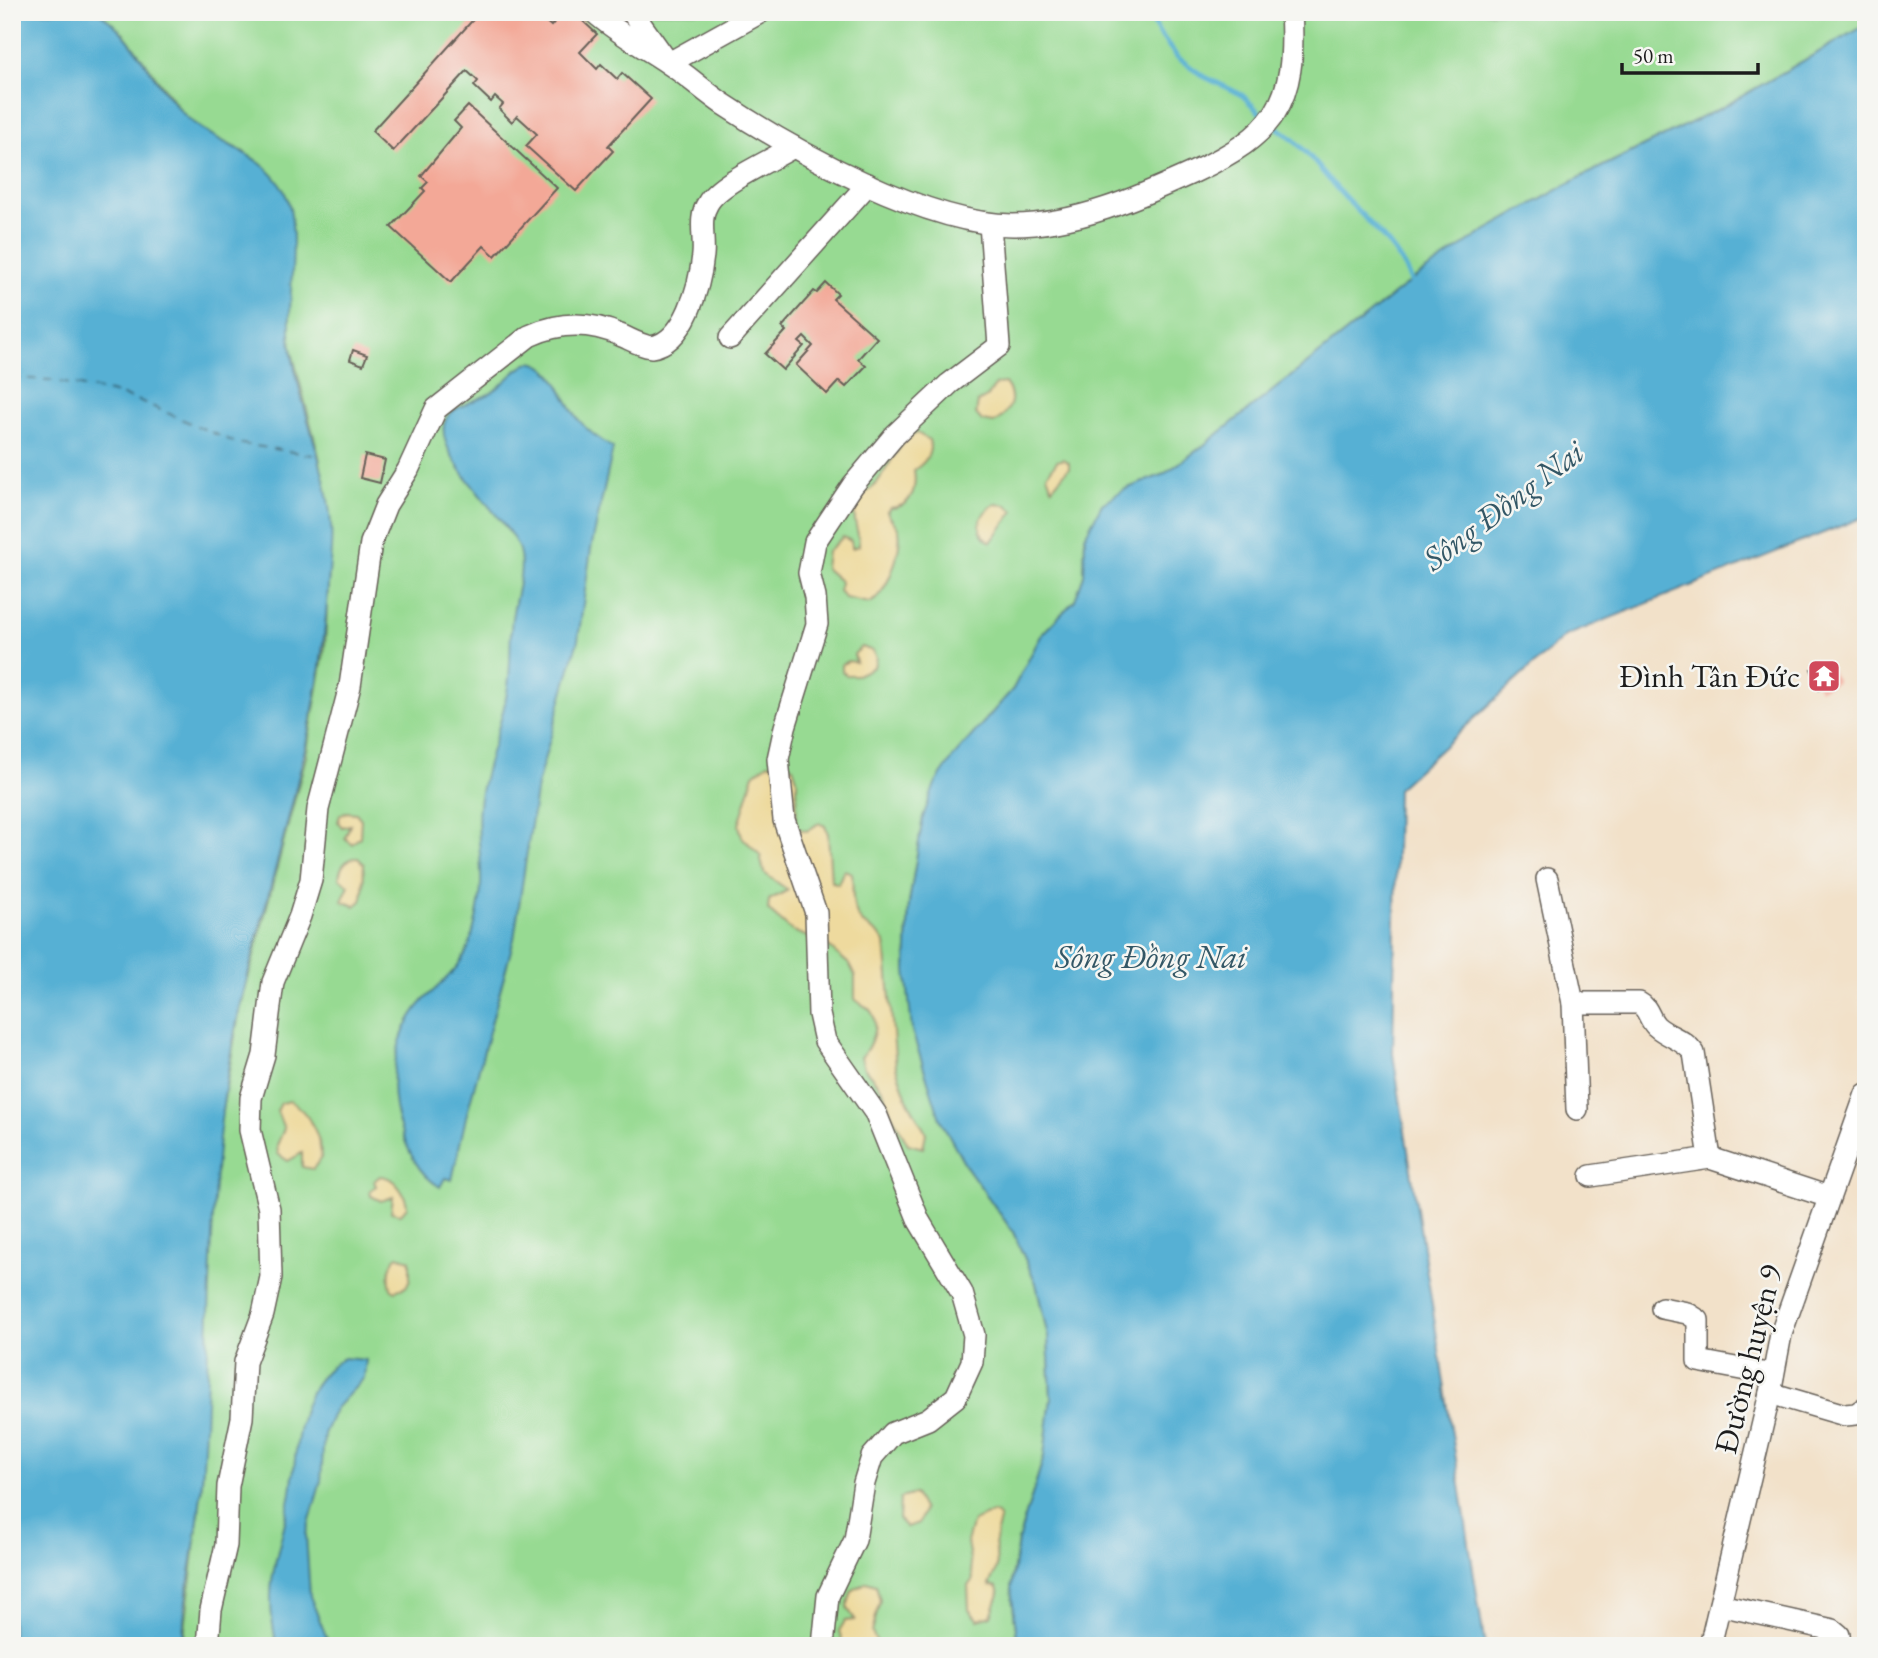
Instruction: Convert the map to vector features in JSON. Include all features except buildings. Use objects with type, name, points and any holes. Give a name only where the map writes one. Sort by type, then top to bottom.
[{"type":"street","points":[[594,12],[639,47],[668,63],[721,103],[793,147],[869,184],[943,211],[990,224],[1044,223],[1129,201],[1221,159],[1270,122],[1288,74],[1291,12]]},
{"type":"street","points":[[632,12],[668,63]]},
{"type":"street","points":[[668,63],[761,12]]},
{"type":"street","points":[[208,1646],[211,1610],[226,1545],[228,1486],[242,1419],[245,1362],[262,1314],[271,1277],[269,1209],[250,1130],[251,1098],[264,1055],[273,982],[304,907],[311,880],[317,809],[349,686],[367,563],[377,524],[412,463],[424,429],[436,409],[529,336],[543,330],[573,324],[604,329],[651,347],[660,346],[672,338],[680,327],[701,269],[702,217],[709,200],[793,147]]},
{"type":"street","points":[[730,338],[869,184]]},
{"type":"street","points":[[823,1646],[828,1596],[855,1540],[864,1483],[872,1457],[893,1433],[928,1419],[956,1397],[968,1375],[974,1349],[970,1313],[958,1283],[919,1221],[876,1114],[831,1053],[821,1028],[816,912],[784,820],[778,759],[785,727],[817,624],[816,597],[810,573],[815,542],[853,485],[895,435],[949,384],[999,346],[990,224]]},
{"type":"street","points":[[1547,879],[1573,1003],[1577,1109]]},
{"type":"street","points":[[1573,1003],[1639,1003],[1647,1009],[1657,1027],[1688,1045],[1698,1070],[1710,1158]]},
{"type":"street","name":"Đường huyện 9","points":[[1710,1646],[1790,1301],[1866,1094]]},
{"type":"street","points":[[1591,1176],[1710,1158],[1829,1197]]},
{"type":"street","points":[[1662,1308],[1687,1313],[1698,1320],[1699,1361],[1772,1384],[1845,1415],[1857,1414],[1866,1407]]},
{"type":"street","points":[[1720,1605],[1833,1630],[1839,1635],[1840,1646]]},
{"type":"green space","points":[[99,12],[1866,12],[1866,25],[1721,108],[1579,178],[1485,231],[1411,281],[1164,474],[1123,490],[1085,536],[1084,575],[1075,600],[1042,634],[1013,689],[954,756],[923,817],[909,903],[906,970],[966,1166],[1013,1232],[1036,1283],[1048,1337],[1051,1397],[1044,1456],[1018,1541],[1011,1588],[1018,1646],[183,1646],[202,1484],[210,1239],[217,1139],[239,1014],[306,756],[325,647],[331,526],[319,456],[291,348],[288,298],[246,153],[208,135],[184,115],[124,34]]},
{"type":"sand","points":[[1005,383],[1011,400],[1004,415],[994,423],[982,421],[976,414],[978,402],[988,396],[996,384]]},
{"type":"sand","points":[[917,433],[929,440],[930,450],[925,461],[914,470],[914,490],[908,501],[890,508],[887,512],[897,526],[900,539],[892,572],[881,592],[869,603],[845,598],[839,591],[840,581],[825,568],[827,552],[843,537],[851,541],[852,548],[859,546],[854,513],[858,501],[877,483],[904,443]]},
{"type":"sand","points":[[1064,459],[1069,463],[1069,468],[1052,488],[1047,475],[1057,461]]},
{"type":"sand","points":[[995,504],[1007,505],[1014,511],[991,542],[982,533],[980,523],[985,512]]},
{"type":"sand","points":[[862,647],[873,651],[876,658],[874,667],[857,675],[846,675],[842,671],[842,664],[848,661],[856,662],[854,654]]},
{"type":"sand","points":[[768,763],[793,767],[797,779],[796,828],[807,831],[819,823],[825,826],[828,834],[831,881],[838,884],[844,870],[852,873],[856,912],[863,923],[878,933],[885,942],[896,1067],[907,1099],[926,1133],[923,1148],[908,1144],[891,1113],[883,1090],[864,1068],[861,1057],[871,1041],[875,1027],[873,1014],[855,999],[855,975],[850,965],[824,943],[792,931],[768,910],[769,900],[788,890],[764,873],[760,855],[742,837],[739,825],[754,774]]},
{"type":"sand","points":[[346,812],[356,813],[361,819],[360,837],[352,844],[345,838],[350,825],[342,827],[338,822],[340,815]]},
{"type":"sand","points":[[358,858],[364,864],[363,888],[361,901],[355,906],[342,901],[349,885],[339,878],[344,863]]},
{"type":"sand","points":[[290,1101],[303,1111],[316,1133],[321,1158],[313,1169],[302,1167],[302,1153],[288,1161],[278,1154],[277,1145],[284,1129],[277,1111],[281,1103]]},
{"type":"sand","points":[[380,1176],[390,1179],[402,1191],[407,1207],[401,1214],[391,1212],[393,1197],[381,1201],[371,1196],[370,1191],[376,1186],[374,1181]]},
{"type":"sand","points":[[398,1256],[410,1260],[410,1279],[406,1287],[395,1291],[391,1288],[390,1275],[391,1266]]},
{"type":"sand","points":[[915,1494],[924,1510],[919,1523],[906,1527],[899,1520],[900,1498]]},
{"type":"sand","points":[[992,1513],[997,1514],[1000,1520],[995,1540],[997,1567],[989,1585],[997,1587],[999,1594],[991,1616],[978,1620],[969,1610],[968,1586],[973,1579],[967,1542],[973,1521]]},
{"type":"sand","points":[[867,1582],[876,1585],[880,1600],[872,1633],[879,1646],[844,1646],[839,1631],[845,1621],[855,1620],[847,1607],[852,1591]]},
{"type":"water","points":[[12,12],[99,12],[133,46],[171,100],[189,119],[254,159],[276,178],[290,206],[292,225],[291,347],[300,392],[324,480],[331,525],[323,641],[316,695],[293,801],[239,1012],[220,1129],[202,1481],[183,1646],[12,1646]]},
{"type":"water","name":"Sông Đồng Nai","points":[[1866,25],[1866,516],[1565,636],[1397,789],[1393,1054],[1485,1646],[1018,1646],[1011,1588],[1018,1541],[1044,1456],[1051,1397],[1048,1337],[1036,1283],[1013,1232],[966,1166],[940,1119],[912,1031],[906,970],[909,903],[923,817],[935,784],[954,756],[1013,689],[1042,634],[1075,600],[1084,575],[1085,536],[1102,504],[1123,490],[1164,474],[1411,281],[1485,231],[1579,178],[1721,108]]},
{"type":"water","points":[[531,362],[540,365],[554,377],[583,424],[613,448],[591,549],[578,640],[537,785],[514,939],[466,1117],[452,1180],[445,1178],[440,1187],[426,1176],[415,1161],[400,1127],[394,1094],[396,1060],[406,1027],[414,1012],[459,963],[472,936],[481,890],[479,805],[507,692],[512,618],[521,566],[519,550],[512,537],[457,465],[447,446],[444,430],[452,412],[489,394]]},
{"type":"water","points":[[344,1358],[366,1360],[364,1378],[335,1409],[324,1434],[321,1481],[306,1534],[310,1596],[330,1646],[277,1646],[271,1588],[289,1503],[301,1422],[315,1385],[327,1370]]},
{"type":"waterway","points":[[1148,12],[1159,33],[1177,57],[1203,76],[1242,95],[1265,118]]},
{"type":"waterway","points":[[1272,124],[1301,147],[1380,234],[1397,255],[1411,281]]},
{"type":"ferry route","points":[[12,378],[49,380],[110,392],[140,401],[236,443],[319,456]]},
{"type":"place","name":"Đình Tân Đức","points":[[1824,676]]}]
